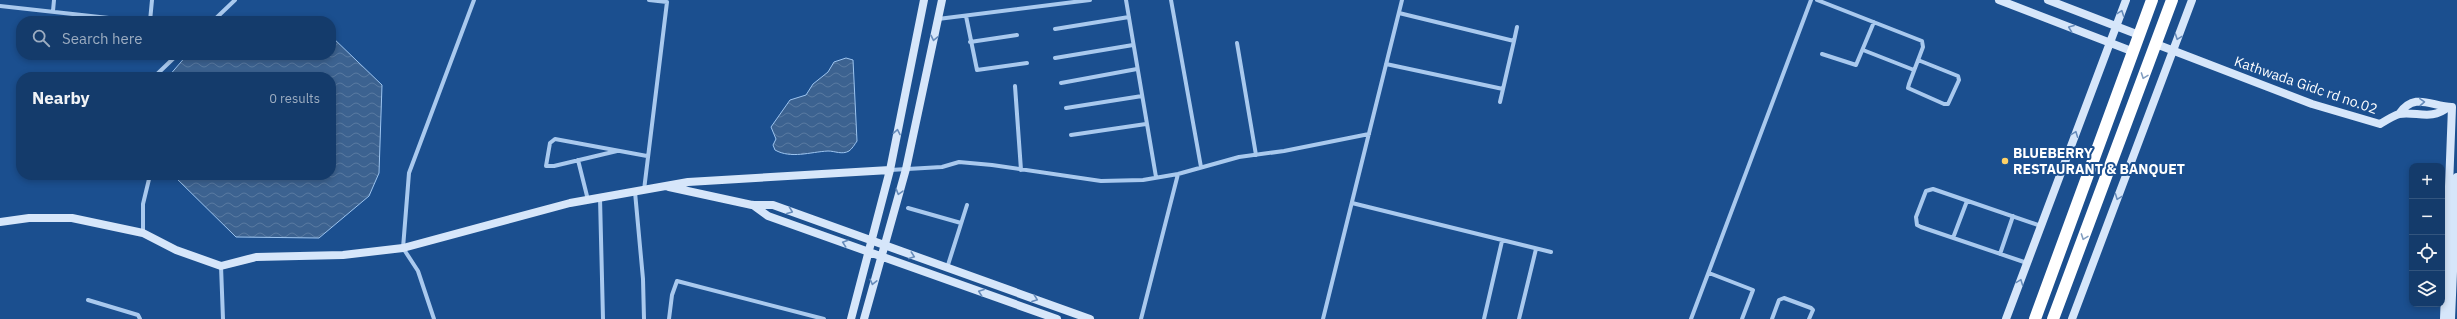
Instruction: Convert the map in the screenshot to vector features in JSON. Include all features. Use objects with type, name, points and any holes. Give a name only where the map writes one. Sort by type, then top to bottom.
[{"type":"highway","points":[[2035,319],[2152,0]]},
{"type":"highway","points":[[2053,319],[2172,0]]},
{"type":"street","points":[[53,11],[54,0]]},
{"type":"street","points":[[150,16],[152,0]]},
{"type":"street","points":[[218,16],[235,0]]},
{"type":"street","points":[[434,319],[418,271],[403,248],[409,173],[474,0]]},
{"type":"street","points":[[644,190],[667,1],[649,0]]},
{"type":"street","points":[[851,319],[870,252],[890,170],[924,0]]},
{"type":"street","points":[[864,319],[880,256],[906,169],[942,0]]},
{"type":"street","points":[[938,19],[1090,0]]},
{"type":"street","points":[[1126,0],[1156,177]]},
{"type":"street","points":[[1171,0],[1201,167]]},
{"type":"street","points":[[1323,319],[1402,0]]},
{"type":"street","points":[[1691,319],[1811,0]]},
{"type":"street","points":[[1817,0],[1922,41],[1923,47],[1914,70],[1909,84],[1910,90],[1944,104],[1950,101],[1959,80],[1958,76],[1918,60]]},
{"type":"street","points":[[1999,0],[2134,52]]},
{"type":"street","points":[[2048,0],[2139,35]]},
{"type":"street","points":[[2006,319],[2126,0]]},
{"type":"street","points":[[2072,319],[2192,0]]},
{"type":"street","points":[[0,6],[94,16]]},
{"type":"street","points":[[1399,13],[1514,40]]},
{"type":"street","points":[[966,16],[970,42],[977,70],[1027,63]]},
{"type":"street","points":[[1055,29],[1129,17]]},
{"type":"street","points":[[1822,54],[1854,65],[1858,63],[1874,22]]},
{"type":"street","points":[[1500,102],[1517,27]]},
{"type":"street","points":[[970,42],[1017,35]]},
{"type":"street","points":[[1237,43],[1256,155]]},
{"type":"street","name":"Kathwada Gidc rd no.02","points":[[2156,44],[2312,104],[2380,124],[2399,114],[2428,115],[2452,107]]},
{"type":"street","points":[[1055,58],[1133,45]]},
{"type":"street","points":[[1863,50],[1914,70]]},
{"type":"street","points":[[159,72],[172,60]]},
{"type":"street","points":[[1386,64],[1503,89]]},
{"type":"street","points":[[1060,83],[1137,69]]},
{"type":"street","points":[[1015,86],[1021,170]]},
{"type":"street","points":[[1066,108],[1142,96]]},
{"type":"street","points":[[2399,114],[2407,105],[2415,102],[2434,102],[2452,107],[2454,238],[2444,319]]},
{"type":"street","points":[[1071,135],[1146,124]]},
{"type":"street","points":[[0,222],[30,218],[72,218],[144,233],[176,250],[220,266],[256,257],[335,255],[403,248],[588,200],[664,186],[748,177],[906,169],[942,166],[959,162],[1101,181],[1143,180],[1178,174],[1201,167],[1256,155],[1369,134]]},
{"type":"street","points":[[617,151],[546,166],[551,140],[558,139],[647,156]]},
{"type":"street","points":[[578,160],[588,200]]},
{"type":"street","points":[[1141,319],[1178,174]]},
{"type":"street","points":[[2451,319],[2457,177]]},
{"type":"street","points":[[144,233],[143,204],[149,180]]},
{"type":"street","points":[[664,186],[752,205],[773,205],[872,242],[1090,319]]},
{"type":"street","points":[[2027,263],[1917,225],[1916,217],[1926,191],[1930,189],[1967,200],[2041,226]]},
{"type":"street","points":[[635,191],[643,280],[644,319]]},
{"type":"street","points":[[600,198],[603,319]]},
{"type":"street","points":[[1953,238],[1967,200]]},
{"type":"street","points":[[1352,203],[1550,252]]},
{"type":"street","points":[[752,205],[768,216],[1057,319]]},
{"type":"street","points":[[947,268],[967,205]]},
{"type":"street","points":[[908,208],[961,223]]},
{"type":"street","points":[[2000,254],[2013,216]]},
{"type":"street","points":[[1484,319],[1502,241]]},
{"type":"street","points":[[1519,319],[1536,249]]},
{"type":"street","points":[[220,266],[223,319]]},
{"type":"street","points":[[1709,273],[1753,290],[1743,319]]},
{"type":"street","points":[[670,319],[672,295],[677,281],[824,319]]},
{"type":"street","points":[[1772,319],[1779,300],[1784,298],[1811,308],[1813,310],[1809,319]]},
{"type":"street","points":[[88,300],[138,315],[140,319]]},
{"type":"water","points":[[336,41],[382,85],[379,173],[369,196],[319,238],[236,237],[178,180],[336,180],[336,72],[172,72],[183,60],[336,60]]},
{"type":"water","points":[[846,58],[853,60],[857,141],[852,148],[844,153],[828,151],[794,155],[781,153],[775,150],[773,145],[776,139],[771,127],[790,100],[806,95],[813,84],[828,72],[834,62]]},
{"type":"place","name":"BLUEBERRY RESTAURANT & BANQUET","points":[[2005,161]]}]
